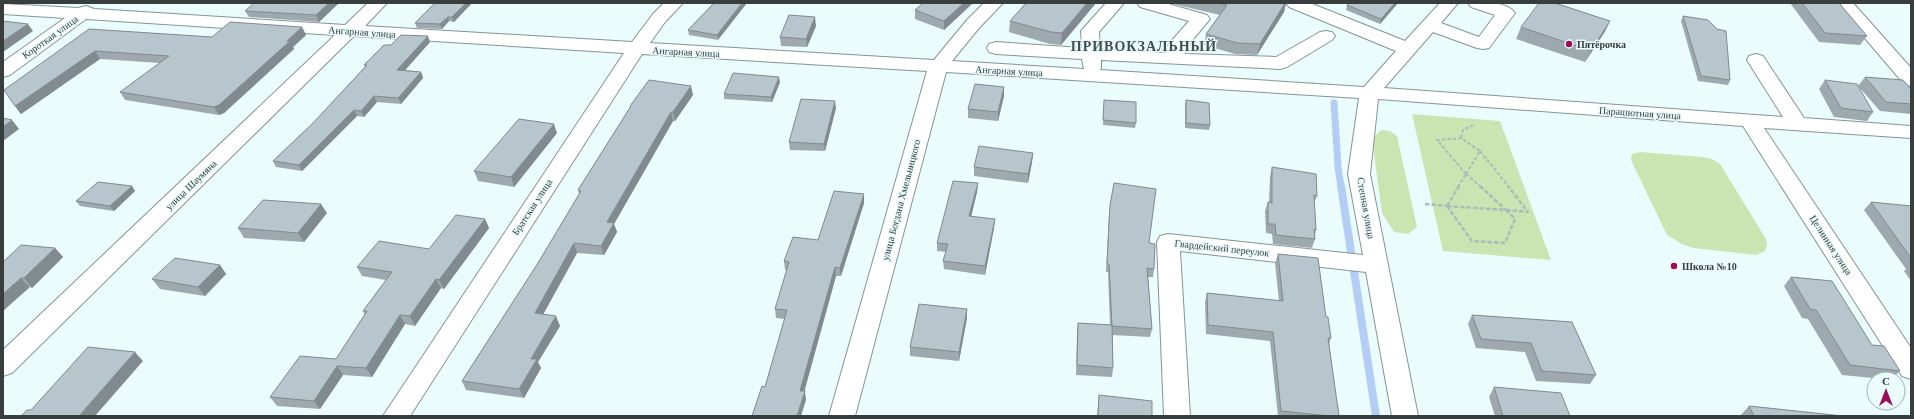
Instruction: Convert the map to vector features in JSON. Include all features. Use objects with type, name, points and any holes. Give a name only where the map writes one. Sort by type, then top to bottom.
[{"type":"street","name":"Короткая улица","points":[[3,71],[80,14],[98,3]]},
{"type":"street","name":"улица Шаумяна","points":[[3,366],[378,3]]},
{"type":"street","name":"Братская улица","points":[[396,416],[636,49],[659,18],[674,3]]},
{"type":"street","name":"улица Богдана Хмельницкого","points":[[842,416],[938,67],[973,24],[994,3]]},
{"type":"street","points":[[1093,75],[1090,31],[1115,3]]},
{"type":"street","points":[[1146,3],[1202,19],[1175,49],[1176,59]]},
{"type":"street","points":[[1294,3],[1408,49]]},
{"type":"street","points":[[1369,93],[1448,3]]},
{"type":"street","points":[[1429,26],[1483,44],[1506,13],[1476,3]]},
{"type":"street","points":[[1844,3],[1911,80]]},
{"type":"street","name":"Ангарная улица","points":[[3,8],[636,49],[1093,75],[1369,93]]},
{"type":"street","points":[[996,48],[1176,59],[1280,63],[1326,36]]},
{"type":"street","points":[[1756,60],[1799,125]]},
{"type":"street","name":"Парашютная улица","points":[[1369,93],[1750,122],[1911,132]]},
{"type":"street","name":"Степная улица","points":[[1369,93],[1359,174],[1359,263],[1405,416]]},
{"type":"street","name":"Целинная улица","points":[[1750,122],[1911,368]]},
{"type":"street","name":"Гвардейский переулок","points":[[1177,416],[1168,242],[1359,263]]},
{"type":"path","points":[[1461,138],[1463,130],[1473,125]]},
{"type":"path","points":[[1425,204],[1506,211],[1528,212],[1480,151],[1461,138],[1437,140],[1466,174],[1506,211],[1515,220],[1506,243],[1472,241],[1447,206]]},
{"type":"path","points":[[1447,206],[1480,151]]},
{"type":"green space","points":[[1412,114],[1500,121],[1551,260],[1443,251]]},
{"type":"green space","points":[[1381,130],[1390,131],[1397,136],[1417,227],[1408,234],[1394,232],[1382,213],[1372,139]]},
{"type":"green space","points":[[1640,152],[1702,157],[1712,159],[1720,164],[1766,239],[1767,245],[1765,251],[1756,255],[1694,248],[1682,244],[1667,235],[1631,160],[1632,154]]},
{"type":"building","points":[[254,3],[329,3],[316,15],[245,11]]},
{"type":"building","points":[[435,3],[466,3],[452,17],[448,17],[440,24],[415,23]]},
{"type":"building","points":[[714,3],[742,3],[717,35],[688,30]]},
{"type":"building","points":[[923,3],[964,3],[944,21],[915,10]]},
{"type":"building","points":[[1026,3],[1087,3],[1062,33],[1051,32],[1010,21]]},
{"type":"building","points":[[1217,3],[1285,3],[1260,44],[1237,43],[1206,34],[1227,5]]},
{"type":"building","points":[[1349,3],[1395,3],[1381,19],[1347,5]]},
{"type":"building","points":[[1539,3],[1555,3],[1610,21],[1591,51],[1521,27]]},
{"type":"building","points":[[1802,3],[1839,3],[1867,36],[1825,33]]},
{"type":"building","points":[[789,15],[815,17],[806,39],[780,37]]},
{"type":"building","points":[[1683,16],[1708,20],[1717,29],[1726,31],[1730,80],[1701,76]]},
{"type":"building","points":[[3,21],[28,24],[3,41]]},
{"type":"building","points":[[230,22],[302,27],[287,41],[290,41],[219,105],[214,107],[120,92],[169,56],[95,51],[15,106],[4,90],[89,29],[212,37]]},
{"type":"building","points":[[401,35],[428,36],[397,70],[421,72],[398,98],[374,96],[361,111],[354,110],[299,165],[273,161],[313,123],[367,65],[364,65],[384,45],[391,45]]},
{"type":"building","points":[[733,73],[779,77],[771,97],[724,94]]},
{"type":"building","points":[[1865,77],[1903,80],[1911,89],[1911,104],[1886,102]]},
{"type":"building","points":[[649,80],[691,86],[673,112],[671,112],[607,222],[614,223],[601,246],[574,243],[535,313],[556,316],[531,359],[537,359],[519,389],[462,381],[538,263],[581,191],[578,190],[630,106]]},
{"type":"building","points":[[1825,80],[1857,84],[1873,112],[1841,108]]},
{"type":"building","points":[[975,84],[1004,87],[998,112],[968,109]]},
{"type":"building","points":[[801,99],[835,101],[824,144],[789,142]]},
{"type":"building","points":[[1104,100],[1136,102],[1136,123],[1103,120]]},
{"type":"building","points":[[1186,100],[1209,103],[1210,125],[1186,123]]},
{"type":"building","points":[[3,118],[12,120],[3,127]]},
{"type":"building","points":[[519,119],[554,124],[511,177],[474,171]]},
{"type":"building","points":[[979,146],[1033,153],[1028,174],[974,167]]},
{"type":"building","points":[[1272,167],[1316,174],[1317,196],[1314,195],[1316,230],[1314,229],[1315,239],[1276,235],[1275,224],[1268,224],[1268,202],[1272,203]]},
{"type":"building","points":[[953,181],[978,183],[969,216],[995,219],[985,266],[943,261],[948,244],[937,243]]},
{"type":"building","points":[[98,182],[132,186],[110,206],[76,201]]},
{"type":"building","points":[[1114,183],[1156,189],[1149,243],[1155,244],[1154,269],[1147,268],[1152,329],[1112,326],[1109,264],[1107,264],[1110,205]]},
{"type":"building","points":[[834,191],[864,194],[840,268],[835,267],[800,391],[805,391],[797,416],[752,416],[762,386],[765,387],[787,310],[775,309],[789,262],[784,261],[793,237],[818,240]]},
{"type":"building","points":[[263,200],[321,204],[298,233],[238,228]]},
{"type":"building","points":[[1871,202],[1911,206],[1911,258]]},
{"type":"building","points":[[456,215],[485,219],[439,280],[436,279],[410,316],[400,315],[366,368],[337,366],[314,401],[270,397],[300,356],[336,359],[367,311],[363,311],[392,272],[357,267],[379,241],[429,249]]},
{"type":"building","points":[[21,245],[55,248],[24,278],[21,278],[3,294],[3,262]]},
{"type":"building","points":[[1278,254],[1318,258],[1326,317],[1328,317],[1331,338],[1328,338],[1339,416],[1281,411],[1273,332],[1208,325],[1207,293],[1283,301]]},
{"type":"building","points":[[175,258],[220,265],[198,287],[152,279]]},
{"type":"building","points":[[1791,277],[1832,281],[1872,345],[1884,346],[1900,371],[1850,365],[1816,310],[1810,309]]},
{"type":"building","points":[[919,304],[967,309],[959,352],[910,347]]},
{"type":"building","points":[[1472,315],[1572,322],[1596,375],[1542,371],[1531,343],[1481,339]]},
{"type":"building","points":[[1078,323],[1112,325],[1113,368],[1077,365]]},
{"type":"building","points":[[88,347],[135,352],[79,416],[21,416],[27,410],[31,410]]},
{"type":"building","points":[[1494,387],[1561,393],[1570,416],[1503,416]]},
{"type":"building","points":[[1099,395],[1152,401],[1152,416],[1098,416]]},
{"type":"building","points":[[1749,406],[1843,416],[1754,416]]},
{"type":"waterway","points":[[1334,103],[1338,167],[1341,187]]},
{"type":"waterway","points":[[1341,186],[1376,416]]},
{"type":"place","name":"Пятёрочка","points":[[1569,44]]},
{"type":"place","name":"Школа №10","points":[[1674,266]]},
{"type":"district","name":"ПРИВОКЗАЛЬНЫЙ","points":[[1144,46]]}]
